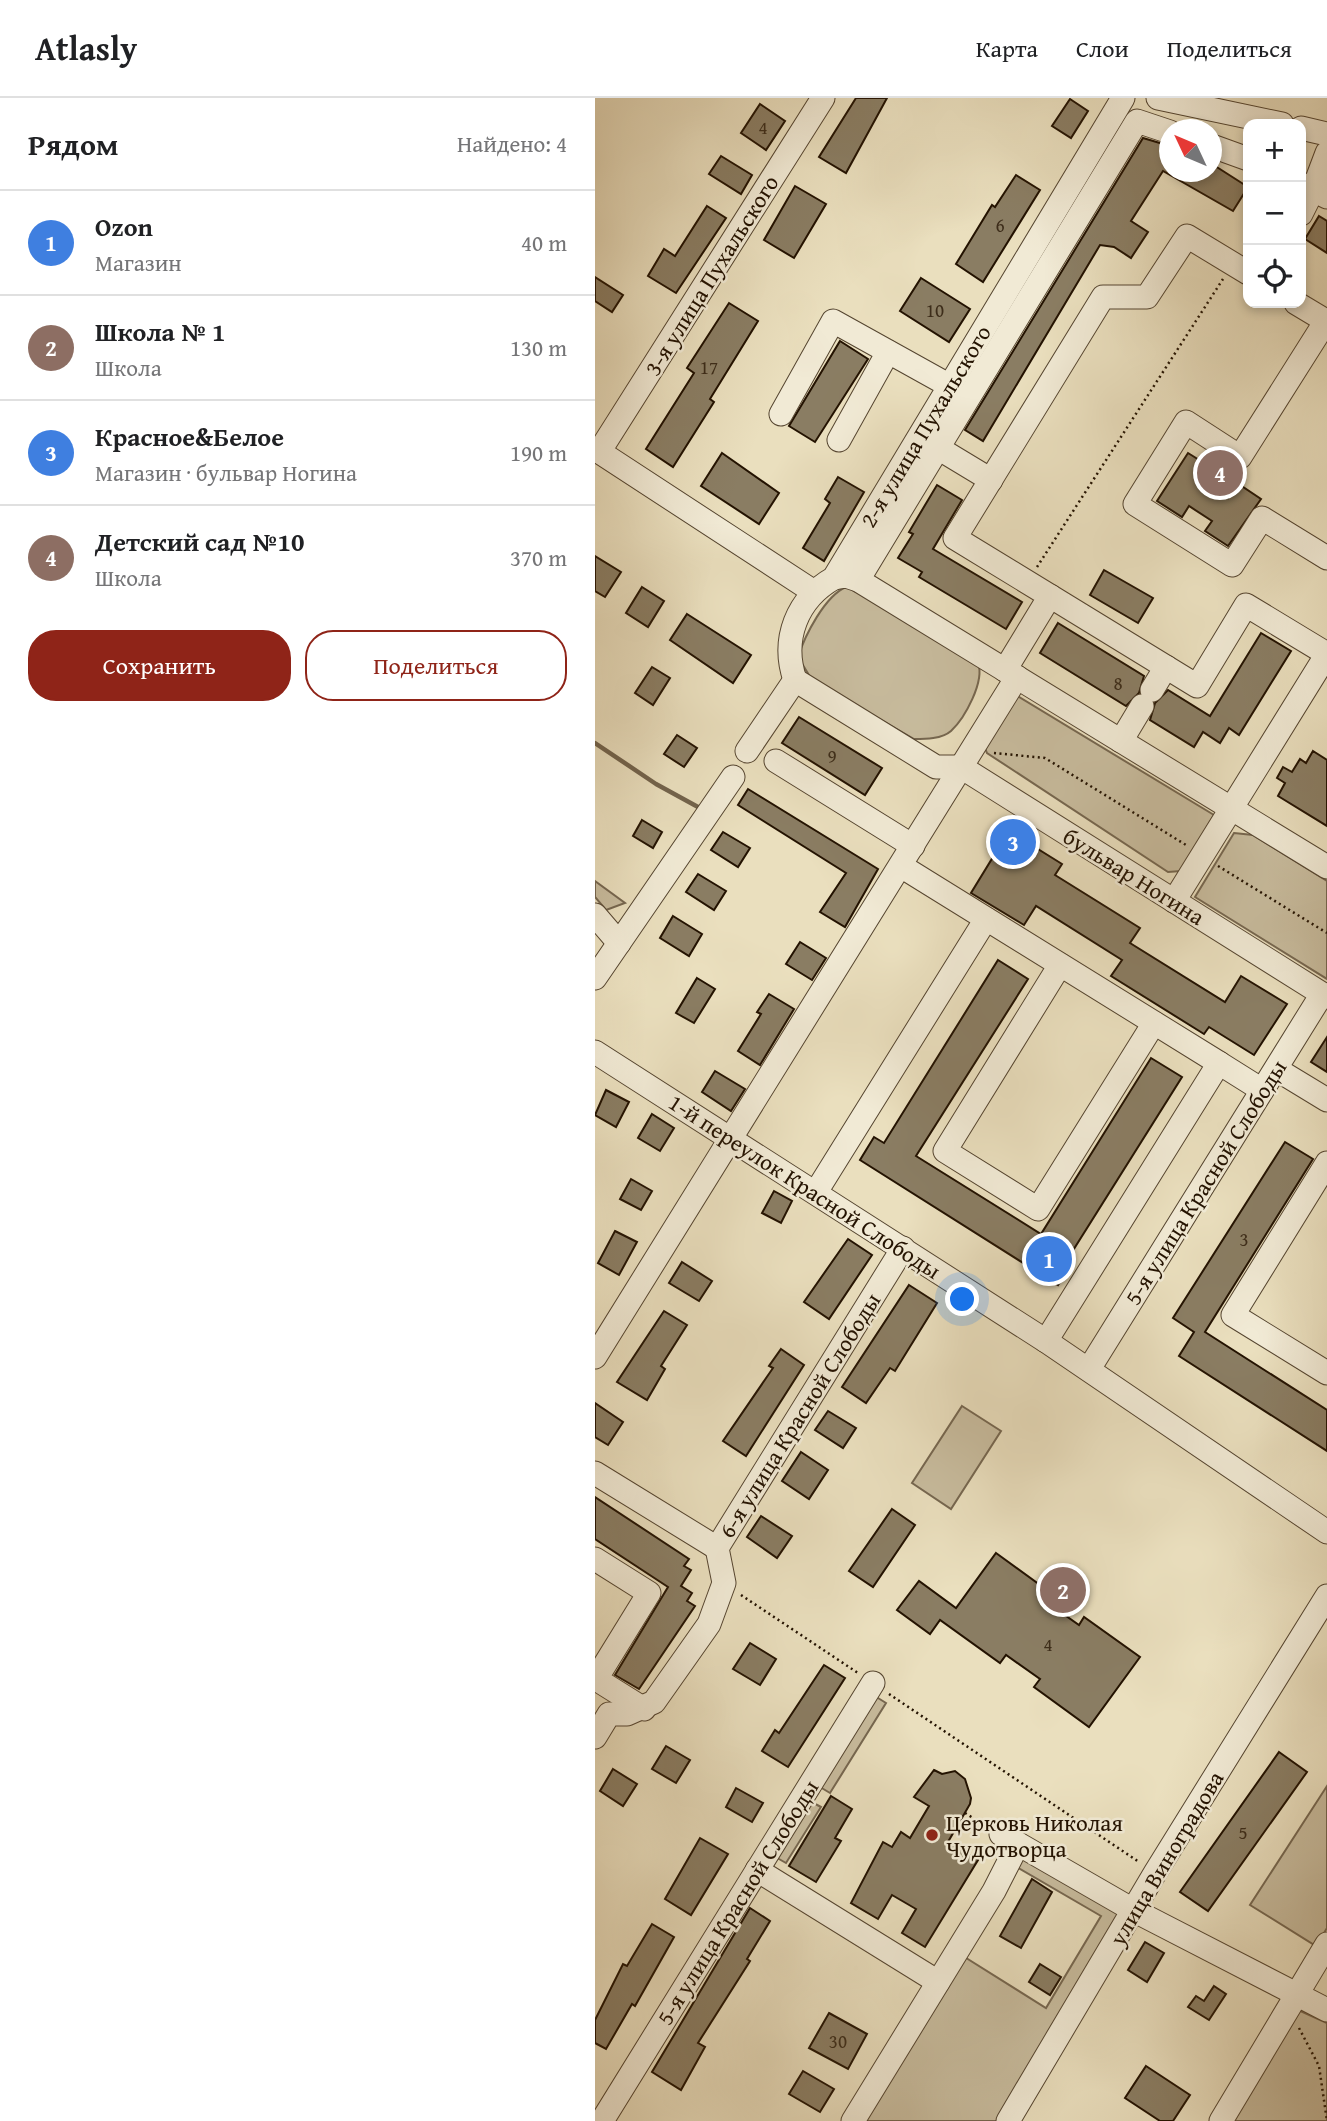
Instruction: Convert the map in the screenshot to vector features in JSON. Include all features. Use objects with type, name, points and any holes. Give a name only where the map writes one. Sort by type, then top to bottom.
[{"type":"street","name":"3-я улица Пухальского","points":[[597,450],[823,98]]},
{"type":"street","name":"2-я улица Пухальского","points":[[795,680],[789,653],[791,633],[798,614],[814,592],[834,578],[1123,98]]},
{"type":"street","points":[[1158,98],[1258,119]]},
{"type":"street","points":[[858,580],[1137,121],[1159,128]]},
{"type":"street","points":[[1306,129],[1327,134]]},
{"type":"street","points":[[1222,150],[1243,157]]},
{"type":"street","points":[[1314,190],[1327,153]]},
{"type":"street","points":[[1174,901],[1327,654],[1247,605],[1197,686],[955,538],[1103,297],[1147,297],[1187,236],[1241,268]]},
{"type":"street","points":[[1304,308],[1326,321],[1240,457],[1186,422],[1135,504],[1232,565],[1262,517],[1327,558]]},
{"type":"street","points":[[781,414],[833,321],[950,386]]},
{"type":"street","points":[[839,440],[888,352]]},
{"type":"street","points":[[938,448],[991,480]]},
{"type":"street","points":[[597,450],[814,592]]},
{"type":"street","points":[[834,578],[846,576],[858,580],[1327,867]]},
{"type":"street","points":[[595,1357],[961,767],[1050,596]]},
{"type":"street","points":[[1121,741],[1166,667]]},
{"type":"street","points":[[747,751],[795,680]]},
{"type":"street","name":"бульвар Ногина","points":[[795,680],[936,767],[961,767],[1325,996]]},
{"type":"street","points":[[776,761],[913,846]]},
{"type":"street","points":[[595,978],[733,777]]},
{"type":"street","points":[[901,866],[1262,1090]]},
{"type":"street","points":[[595,915],[619,943]]},
{"type":"street","points":[[817,1192],[986,919]]},
{"type":"street","points":[[1060,965],[945,1151],[1038,1209],[1154,1023]]},
{"type":"street","name":"5-я улица Красной Слободы","points":[[1089,1369],[1262,1090],[1325,996]]},
{"type":"street","name":"1-й переулок Красной Слободы","points":[[595,1052],[1089,1369],[1327,1532]]},
{"type":"street","points":[[1046,1341],[1219,1063]]},
{"type":"street","points":[[1276,1069],[1327,1100]]},
{"type":"street","points":[[1327,1163],[1233,1315],[1327,1373]]},
{"type":"street","name":"6-я улица Красной Слободы","points":[[724,1583],[716,1548],[903,1248]]},
{"type":"street","points":[[595,1472],[716,1548]]},
{"type":"street","points":[[595,1559],[649,1593],[596,1679],[644,1709]]},
{"type":"street","points":[[595,1737],[609,1714],[627,1714],[644,1709],[664,1690],[709,1623],[724,1583]]},
{"type":"street","name":"улица Виноградова","points":[[1008,2121],[1155,1873],[1327,1596]]},
{"type":"street","name":"5-я улица Красной Слободы","points":[[602,2121],[873,1683]]},
{"type":"street","points":[[853,2121],[994,1891],[1009,1839],[1294,2004],[1327,2010]]},
{"type":"street","points":[[757,1870],[938,1982]]},
{"type":"street","points":[[1221,2121],[1294,2004],[1327,1944]]},
{"type":"path","points":[[1027,582],[1241,268]]},
{"type":"path","points":[[961,767],[996,752],[1045,758],[1327,933]]},
{"type":"path","points":[[724,1583],[1155,1873]]},
{"type":"path","points":[[965,1813],[1009,1839]]},
{"type":"path","points":[[1294,2004],[1319,2066],[1327,2121]]},
{"type":"shaded area","points":[[846,587],[862,587],[978,663],[979,679],[972,699],[962,717],[947,734],[914,739],[812,680],[798,657],[801,648],[823,607]]},
{"type":"shaded area","points":[[1007,695],[1019,697],[1214,815],[1181,871],[1168,872],[987,753],[980,735]]},
{"type":"shaded area","points":[[1234,833],[1253,835],[1327,881],[1327,979],[1195,897]]},
{"type":"shaded area","points":[[595,881],[625,903],[606,910],[595,897]]},
{"type":"shaded area","points":[[962,1406],[1001,1431],[951,1509],[912,1483]]},
{"type":"shaded area","points":[[870,1693],[886,1703],[830,1793],[815,1784]]},
{"type":"shaded area","points":[[1327,1786],[1327,1928],[1316,1946],[1250,1905]]},
{"type":"shaded area","points":[[806,1799],[821,1807],[786,1863],[772,1855]]},
{"type":"shaded area","points":[[1032,1856],[1120,1913],[1000,2121],[866,2121],[1013,1864]],"holes":[[[1015,1866],[1101,1916],[1046,2008],[963,1956]]]},
{"type":"shaded area","points":[[1296,2009],[1327,2023],[1327,2121],[1228,2121]]},
{"type":"building","points":[[856,98],[887,98],[846,173],[819,157]]},
{"type":"building","points":[[1070,99],[1088,111],[1071,138],[1052,126]]},
{"type":"building","points":[[760,104],[785,121],[766,150],[741,133]]},
{"type":"building","points":[[1143,138],[1159,143],[1159,177],[1131,221],[1148,232],[1131,258],[1114,247],[1100,245],[983,441],[965,430]]},
{"type":"building","points":[[721,156],[752,175],[741,194],[709,174]]},
{"type":"building","points":[[1222,170],[1243,184],[1243,195],[1233,211],[1182,182],[1222,182]]},
{"type":"building","points":[[1016,175],[1040,190],[983,282],[956,264],[992,205],[995,207]]},
{"type":"building","points":[[795,186],[826,204],[794,258],[764,240]]},
{"type":"building","points":[[707,206],[726,218],[676,293],[648,276],[664,249],[675,256]]},
{"type":"building","points":[[1319,216],[1327,221],[1327,253],[1306,237]]},
{"type":"building","points":[[595,277],[623,295],[612,312],[595,301]]},
{"type":"building","points":[[921,278],[970,309],[949,342],[900,311]]},
{"type":"building","points":[[729,303],[758,321],[710,399],[714,402],[673,467],[646,449],[694,373],[687,368]]},
{"type":"building","points":[[840,341],[868,359],[815,442],[789,426]]},
{"type":"building","points":[[722,453],[779,493],[759,524],[701,486]]},
{"type":"building","points":[[1188,453],[1212,468],[1203,482],[1228,498],[1237,483],[1261,499],[1228,546],[1205,531],[1212,521],[1189,506],[1182,517],[1157,501]]},
{"type":"building","points":[[838,477],[864,492],[824,561],[803,548],[830,503],[825,499]]},
{"type":"building","points":[[937,485],[962,500],[933,549],[1022,602],[1006,629],[919,577],[922,572],[898,558],[913,534],[909,532]]},
{"type":"building","points":[[595,556],[621,572],[605,597],[595,591]]},
{"type":"building","points":[[1104,570],[1153,598],[1138,623],[1090,595]]},
{"type":"building","points":[[642,587],[664,601],[648,627],[626,613]]},
{"type":"building","points":[[687,614],[751,655],[733,683],[670,640]]},
{"type":"building","points":[[1058,623],[1144,676],[1139,693],[1126,706],[1040,653]]},
{"type":"building","points":[[1261,633],[1291,651],[1239,735],[1229,728],[1220,743],[1203,732],[1194,747],[1150,720],[1155,703],[1168,690],[1210,716]]},
{"type":"building","points":[[652,667],[670,678],[653,705],[635,693]]},
{"type":"building","points":[[799,717],[882,768],[865,795],[782,743]]},
{"type":"building","points":[[677,735],[697,748],[684,767],[664,754]]},
{"type":"building","points":[[1313,751],[1327,760],[1327,826],[1278,796],[1285,783],[1277,778],[1283,767],[1292,772],[1300,759],[1306,763]]},
{"type":"building","points":[[748,789],[878,869],[845,927],[820,912],[846,873],[738,805]]},
{"type":"building","points":[[642,820],[662,832],[653,848],[633,836]]},
{"type":"building","points":[[1009,831],[1062,864],[1055,875],[1140,928],[1130,943],[1225,1002],[1241,976],[1287,1004],[1254,1055],[1209,1027],[1204,1034],[1111,976],[1122,960],[1036,906],[1024,925],[971,893]]},
{"type":"building","points":[[723,832],[750,848],[738,867],[711,850]]},
{"type":"building","points":[[698,874],[726,891],[714,910],[686,892]]},
{"type":"building","points":[[673,916],[702,934],[689,956],[660,938]]},
{"type":"building","points":[[800,942],[826,958],[812,980],[786,964]]},
{"type":"building","points":[[998,960],[1028,979],[916,1156],[1041,1234],[1151,1058],[1182,1077],[1067,1260],[1072,1263],[1058,1285],[860,1160],[874,1137],[884,1143]]},
{"type":"building","points":[[697,978],[715,989],[694,1023],[676,1013]]},
{"type":"building","points":[[769,994],[794,1009],[760,1065],[738,1051],[761,1014],[757,1012]]},
{"type":"building","points":[[1327,1037],[1327,1072],[1311,1062]]},
{"type":"building","points":[[715,1071],[745,1089],[731,1111],[702,1092]]},
{"type":"building","points":[[606,1090],[629,1102],[616,1127],[595,1115]]},
{"type":"building","points":[[652,1114],[674,1128],[660,1151],[638,1138]]},
{"type":"building","points":[[1285,1142],[1313,1159],[1205,1332],[1327,1410],[1327,1451],[1179,1356],[1194,1332],[1173,1318]]},
{"type":"building","points":[[631,1179],[652,1191],[641,1210],[620,1199]]},
{"type":"building","points":[[774,1191],[792,1201],[781,1223],[762,1213]]},
{"type":"building","points":[[615,1231],[637,1242],[619,1275],[598,1263]]},
{"type":"building","points":[[848,1239],[872,1255],[829,1319],[804,1302]]},
{"type":"building","points":[[682,1262],[712,1281],[699,1301],[669,1283]]},
{"type":"building","points":[[909,1285],[937,1303],[895,1371],[890,1368],[866,1403],[842,1387]]},
{"type":"building","points":[[664,1311],[687,1325],[661,1366],[665,1369],[647,1400],[617,1382]]},
{"type":"building","points":[[781,1349],[804,1365],[746,1456],[723,1441],[773,1368],[769,1366]]},
{"type":"building","points":[[595,1403],[623,1422],[608,1445],[595,1437]]},
{"type":"building","points":[[828,1411],[856,1428],[843,1448],[815,1430]]},
{"type":"building","points":[[801,1452],[828,1470],[809,1499],[782,1481]]},
{"type":"building","points":[[595,1497],[689,1559],[684,1566],[691,1570],[681,1586],[692,1593],[687,1601],[695,1606],[639,1689],[615,1675],[668,1587],[595,1539]]},
{"type":"building","points":[[892,1509],[915,1525],[873,1587],[849,1571]]},
{"type":"building","points":[[761,1516],[792,1536],[777,1558],[747,1537]]},
{"type":"building","points":[[996,1553],[1051,1593],[1045,1601],[1079,1625],[1084,1617],[1140,1657],[1089,1727],[1034,1687],[1040,1679],[1006,1655],[1000,1663],[940,1620],[930,1634],[897,1610],[919,1581],[956,1608]]},
{"type":"building","points":[[750,1643],[776,1659],[760,1685],[733,1669]]},
{"type":"building","points":[[824,1665],[845,1678],[788,1767],[762,1751],[775,1730],[779,1733]]},
{"type":"building","points":[[666,1746],[690,1760],[676,1783],[652,1769]]},
{"type":"building","points":[[1279,1752],[1307,1772],[1208,1911],[1180,1892]]},
{"type":"building","points":[[613,1769],[637,1784],[623,1806],[600,1791]]},
{"type":"building","points":[[934,1770],[942,1774],[955,1771],[965,1779],[971,1798],[970,1804],[948,1842],[978,1860],[925,1947],[902,1933],[916,1909],[892,1895],[878,1919],[851,1903],[883,1842],[892,1847],[901,1832],[910,1838],[929,1806],[914,1797]]},
{"type":"building","points":[[736,1788],[763,1803],[752,1822],[726,1807]]},
{"type":"building","points":[[831,1796],[852,1809],[835,1838],[841,1841],[816,1882],[789,1866]]},
{"type":"building","points":[[700,1838],[728,1854],[691,1915],[665,1899]]},
{"type":"building","points":[[1032,1879],[1052,1892],[1021,1948],[1000,1936]]},
{"type":"building","points":[[750,1908],[770,1921],[747,1959],[750,1961],[698,2043],[705,2047],[681,2090],[652,2072]]},
{"type":"building","points":[[652,1924],[674,1937],[635,2006],[632,2004],[606,2049],[595,2043],[595,2020],[623,1964],[627,1966]]},
{"type":"building","points":[[1145,1942],[1164,1953],[1147,1982],[1128,1970]]},
{"type":"building","points":[[1040,1964],[1061,1977],[1050,1995],[1029,1982]]},
{"type":"building","points":[[1214,1986],[1226,1994],[1209,2020],[1188,2007],[1196,1996],[1204,2001]]},
{"type":"building","points":[[829,2013],[867,2034],[848,2069],[809,2048]]},
{"type":"building","points":[[1146,2066],[1190,2095],[1173,2121],[1160,2121],[1125,2098]]},
{"type":"building","points":[[803,2071],[834,2089],[820,2112],[789,2094]]},
{"type":"waterway","points":[[595,743],[656,784],[698,807]]},
{"type":"place","name":"Детский сад №10","points":[[1220,473]]},
{"type":"place","name":"Красное&Белое","points":[[1013,842]]},
{"type":"place","name":"Ozon","points":[[1049,1259]]},
{"type":"place","name":"Школа № 1","points":[[1063,1590]]},
{"type":"place","name":"Церковь Николая Чудотворца","points":[[932,1835]]}]
